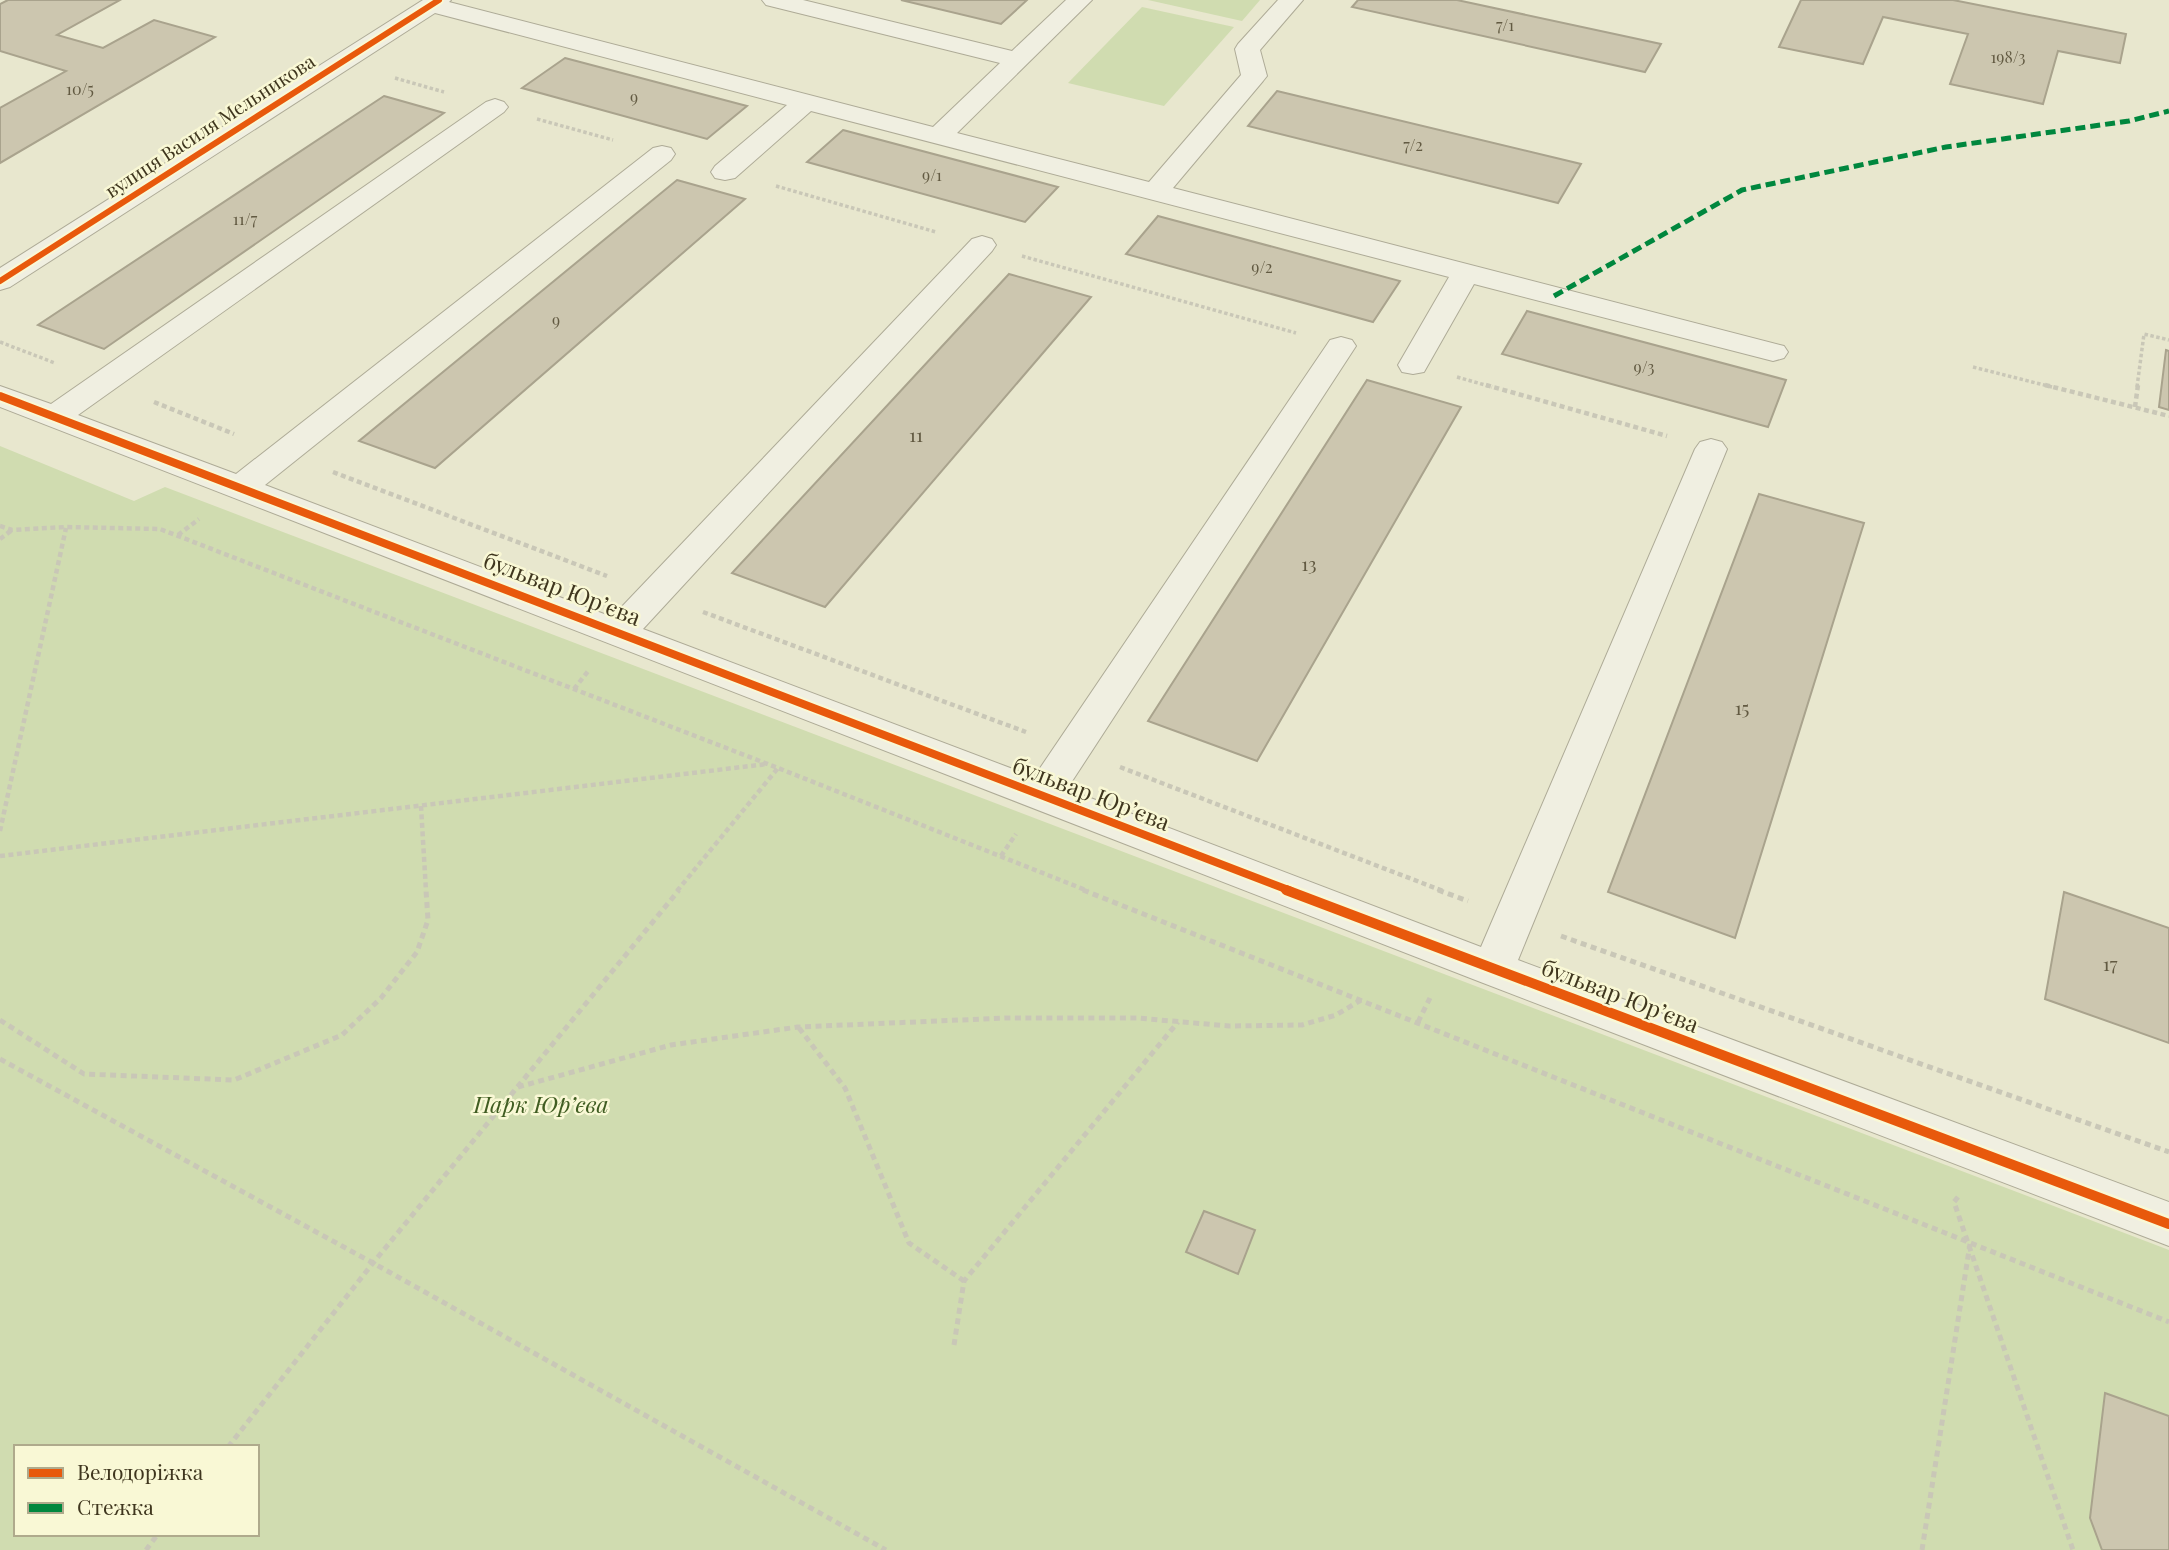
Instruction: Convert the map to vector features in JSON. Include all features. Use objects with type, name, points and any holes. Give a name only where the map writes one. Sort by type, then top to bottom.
[{"type":"street","points":[[775,0],[1017,60]]},
{"type":"street","points":[[939,136],[1080,0]]},
{"type":"street","points":[[1156,192],[1254,76],[1247,49],[1291,0]]},
{"type":"street","points":[[435,2],[1773,352]]},
{"type":"street","name":"вулиця Василя Мельникова","points":[[0,281],[435,2]]},
{"type":"street","points":[[726,172],[807,101]]},
{"type":"street","points":[[54,417],[495,107]]},
{"type":"street","points":[[240,488],[662,154]]},
{"type":"street","points":[[619,632],[982,245]]},
{"type":"street","points":[[1413,365],[1466,273]]},
{"type":"street","points":[[1042,796],[1341,346]]},
{"type":"street","name":"бульвар Юрʼєва","points":[[0,396],[1493,969],[1987,1153],[2169,1224]]},
{"type":"street","points":[[1493,969],[1711,449]]},
{"type":"path","points":[[2135,407],[2144,334],[2169,340]]},
{"type":"path","points":[[1973,367],[2169,416]]},
{"type":"path","points":[[0,526],[12,530],[66,527],[160,529],[769,764],[2169,1322]]},
{"type":"path","points":[[0,831],[66,527]]},
{"type":"path","points":[[0,539],[12,530]]},
{"type":"path","points":[[0,856],[769,764]]},
{"type":"path","points":[[230,1445],[373,1263],[778,768]]},
{"type":"path","points":[[0,1020],[84,1073],[97,1074],[234,1080],[342,1035],[380,998],[417,952],[428,920],[421,806]]},
{"type":"path","points":[[518,1087],[671,1045],[798,1027],[1007,1018],[1137,1018],[1229,1026],[1302,1025],[1336,1015],[1361,1000]]},
{"type":"path","points":[[954,1345],[964,1281],[1179,1021]]},
{"type":"path","points":[[798,1027],[845,1088],[909,1243],[964,1281]]},
{"type":"path","points":[[0,1059],[373,1263],[886,1550]]},
{"type":"path","points":[[2000,1090],[1987,1153],[1954,1202],[2073,1550]]},
{"type":"path","points":[[1922,1550],[1970,1243]]},
{"type":"green space","points":[[1148,0],[1260,0],[1242,21]]},
{"type":"green space","points":[[1142,7],[1234,27],[1164,106],[1068,83]]},
{"type":"green space","name":"Парк Юр’єва","points":[[0,446],[134,501],[165,487],[2169,1250],[2169,1550],[0,1550]]},
{"type":"building","points":[[8,0],[120,0],[57,35],[103,48],[154,20],[215,37],[0,163],[0,108],[66,71],[0,51],[0,4]]},
{"type":"building","points":[[901,0],[1027,0],[1001,24]]},
{"type":"building","points":[[1358,0],[1457,0],[1661,44],[1645,72],[1352,7]]},
{"type":"building","points":[[1801,0],[1953,0],[2126,34],[2120,63],[2058,51],[2043,104],[1950,84],[1968,34],[1883,17],[1863,64],[1779,47]]},
{"type":"building","points":[[565,58],[747,106],[707,139],[522,88]]},
{"type":"building","points":[[1277,91],[1581,164],[1558,203],[1248,126]]},
{"type":"building","points":[[384,96],[444,113],[104,349],[38,325]]},
{"type":"building","points":[[843,130],[1058,187],[1025,222],[807,162]]},
{"type":"building","points":[[677,180],[745,199],[435,468],[359,441]]},
{"type":"building","points":[[1158,216],[1400,281],[1373,322],[1126,254]]},
{"type":"building","points":[[1009,274],[1091,297],[825,607],[732,573]]},
{"type":"building","points":[[1527,311],[1786,380],[1768,427],[1502,354]]},
{"type":"building","points":[[2166,350],[2169,351],[2169,410],[2159,407]]},
{"type":"building","points":[[1367,380],[1461,407],[1257,761],[1148,721]]},
{"type":"building","points":[[1759,494],[1864,523],[1735,938],[1608,892]]},
{"type":"building","points":[[2064,892],[2169,928],[2169,1043],[2045,999]]},
{"type":"building","points":[[1204,1211],[1255,1230],[1238,1274],[1186,1252]]},
{"type":"building","points":[[2105,1393],[2169,1416],[2169,1550],[2102,1550],[2090,1518]]},
{"type":"marked path","points":[[1554,296],[1742,190],[1946,147],[2129,121],[2169,111]]},
{"type":"cycle path","points":[[0,281],[439,0]]},
{"type":"cycle path","points":[[0,396],[1493,969],[2169,1224]]}]
